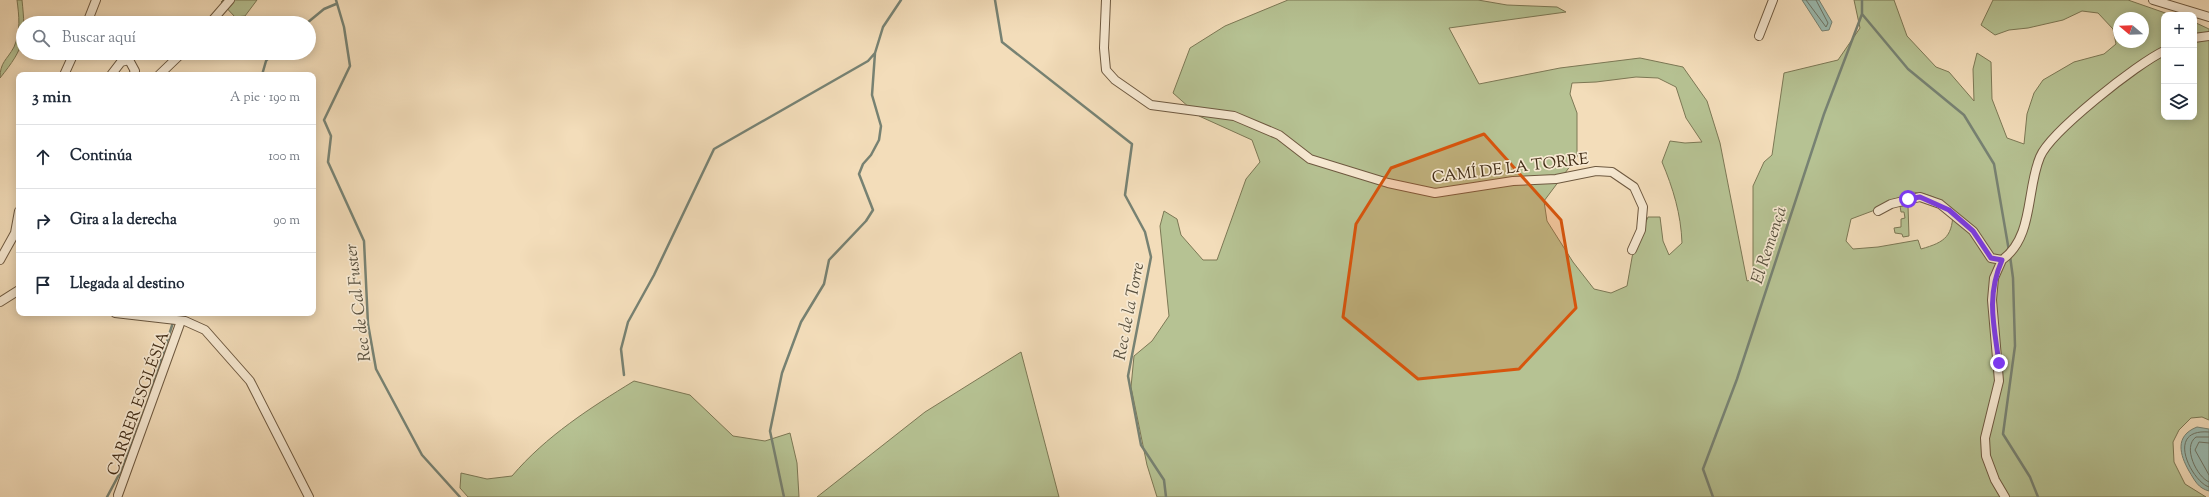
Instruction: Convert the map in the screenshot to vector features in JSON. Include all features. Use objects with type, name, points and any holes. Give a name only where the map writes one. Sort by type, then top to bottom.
[{"type":"street","points":[[90,16],[96,0]]},
{"type":"street","points":[[216,16],[230,0]]},
{"type":"street","name":"CAMÍ DE LA TORRE","points":[[1106,0],[1104,48],[1106,70],[1115,80],[1151,105],[1234,116],[1279,135],[1310,160],[1388,183],[1435,193],[1513,181],[1556,180],[1596,171],[1612,172],[1634,187],[1643,207],[1641,230],[1632,250]]},
{"type":"street","points":[[1759,36],[1773,0]]},
{"type":"street","points":[[2153,0],[2209,18]]},
{"type":"street","points":[[2197,38],[2209,36]]},
{"type":"street","points":[[2005,497],[1995,480],[1986,456],[1985,438],[1999,381],[1992,300],[1994,278],[2002,260],[2014,250],[2022,233],[2040,157],[2049,141],[2118,82],[2161,53]]},
{"type":"street","points":[[65,72],[71,60]]},
{"type":"street","points":[[113,72],[121,62],[129,60],[134,72]]},
{"type":"street","points":[[162,72],[175,60]]},
{"type":"street","points":[[1878,211],[1891,204],[1920,197],[1949,210],[1973,231],[1991,258],[2002,260]]},
{"type":"street","points":[[0,260],[15,233],[16,228]]},
{"type":"street","points":[[4,300],[16,292]]},
{"type":"street","points":[[4,300],[16,300]]},
{"type":"street","points":[[137,316],[181,322],[199,326],[205,330],[250,381],[309,497]]},
{"type":"street","name":"CARRER ESGLÉSIA","points":[[118,495],[181,322]]},
{"type":"highlighted area","points":[[1484,134],[1561,220],[1576,308],[1519,369],[1418,379],[1343,317],[1356,224],[1391,168]]},
{"type":"green space","points":[[17,0],[22,0],[23,16],[19,16]]},
{"type":"green space","points":[[223,0],[257,0],[245,16],[234,16],[221,2]]},
{"type":"green space","points":[[1288,0],[1478,0],[1507,5],[1557,7],[1566,12],[1449,28],[1479,84],[1560,68],[1640,58],[1683,67],[1707,101],[1720,143],[1747,281],[1753,279],[1753,186],[1764,162],[1772,155],[1784,73],[1838,60],[1860,28],[1854,0],[1894,0],[1907,36],[1936,67],[1949,72],[1974,101],[1973,69],[1977,53],[1991,62],[1992,99],[2007,138],[2024,144],[2027,114],[2034,93],[2043,80],[2074,62],[2104,54],[2113,46],[2113,48],[2149,48],[2149,12],[2113,12],[2113,29],[2098,13],[2082,11],[2063,20],[2028,28],[2009,30],[1995,35],[1981,25],[1993,0],[2128,0],[2162,12],[2161,12],[2161,120],[2197,120],[2197,23],[2209,29],[2209,420],[2202,417],[2191,418],[2179,430],[2173,442],[2174,462],[2185,484],[2206,497],[1157,497],[1147,465],[1131,387],[1134,356],[1152,341],[1169,316],[1160,226],[1164,211],[1177,219],[1181,235],[1203,260],[1217,260],[1246,179],[1260,162],[1252,140],[1199,116],[1173,93],[1190,48],[1225,26]],"holes":[[[1636,77],[1658,78],[1676,87],[1686,118],[1702,142],[1685,143],[1670,141],[1662,162],[1676,201],[1682,243],[1669,255],[1663,241],[1660,217],[1648,217],[1633,252],[1627,286],[1611,293],[1594,289],[1573,262],[1547,221],[1544,201],[1577,157],[1577,113],[1570,94],[1572,83],[1596,82]],[[1908,192],[1926,194],[1953,209],[1952,226],[1946,236],[1937,244],[1921,249],[1918,240],[1878,247],[1853,249],[1846,241],[1851,219],[1875,210],[1891,200],[1907,196]]]},
{"type":"green space","points":[[16,41],[16,56],[0,78],[1,68]]},
{"type":"green space","points":[[1900,206],[1908,206],[1909,236],[1903,237],[1902,234],[1895,233],[1894,228],[1901,227],[1901,219],[1905,218],[1904,212],[1901,212]]},
{"type":"green space","points":[[1021,352],[1059,497],[817,497],[925,412]]},
{"type":"green space","points":[[634,381],[690,395],[733,436],[765,441],[790,433],[797,463],[799,497],[468,497],[460,488],[461,473],[487,479],[512,476],[554,435],[585,412]]},
{"type":"water","points":[[1802,0],[1819,0],[1832,22],[1829,30],[1822,31]]},
{"type":"water","points":[[2197,427],[2209,429],[2209,491],[2199,486],[2183,459],[2181,446],[2182,441],[2185,435]]},
{"type":"waterway","name":"Rec de Cal Fuster","points":[[336,0],[344,27],[350,66],[324,120],[331,136],[328,162],[364,241],[368,324],[376,369],[422,455],[460,497]]},
{"type":"waterway","points":[[784,497],[770,431],[782,373],[801,322],[824,284],[829,260],[866,221],[873,210],[859,174],[863,164],[871,155],[879,140],[881,126],[872,95],[875,53],[883,27],[901,0]]},
{"type":"waterway","name":"Rec de la Torre","points":[[995,0],[1002,42],[1132,144],[1125,195],[1145,232],[1151,257],[1128,376],[1141,445],[1164,480],[1166,497]]},
{"type":"waterway","name":"El Remençà","points":[[1713,497],[1703,469],[1737,379],[1824,114],[1862,14],[1862,0]]},
{"type":"waterway","points":[[316,16],[324,9],[336,4]]},
{"type":"waterway","points":[[1862,14],[1908,69],[1964,115],[1994,164],[2009,251]]},
{"type":"waterway","points":[[624,375],[621,349],[628,322],[654,275],[714,149],[868,61],[875,53]]},
{"type":"waterway","points":[[263,72],[267,60]]},
{"type":"waterway","points":[[2010,256],[2013,278],[2015,346],[2003,434],[2030,477],[2038,497]]},
{"type":"waterway","points":[[107,497],[123,467],[149,398],[175,316]]},
{"type":"route","points":[[1908,199],[1920,197],[1940,204],[1967,224],[1991,258],[2002,260],[1994,278],[1992,300],[1994,331],[1999,363]]}]
